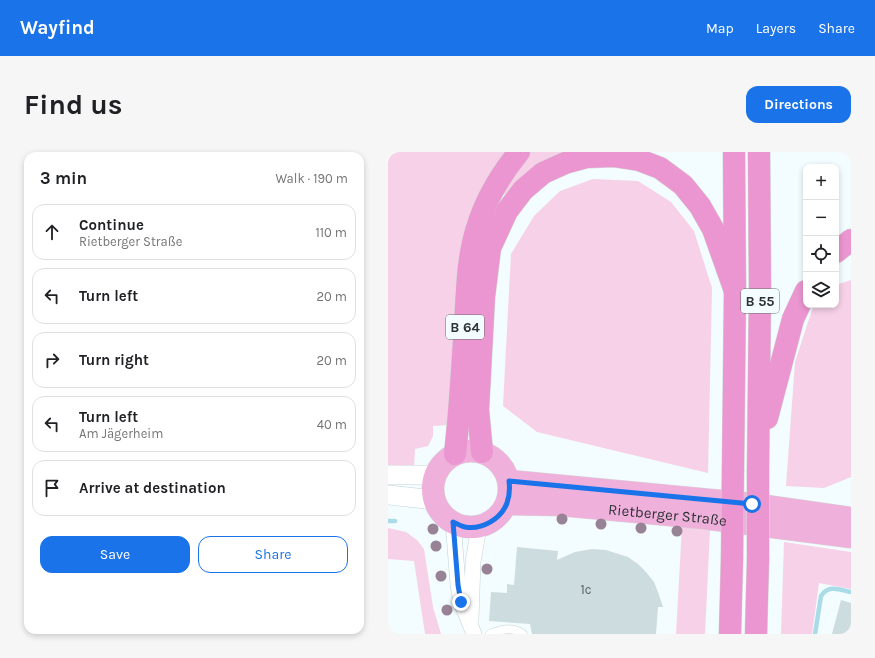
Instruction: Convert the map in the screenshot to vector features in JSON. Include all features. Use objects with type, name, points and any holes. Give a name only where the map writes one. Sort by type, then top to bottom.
[{"type":"highway","name":"B 64","points":[[455,454],[460,410],[467,296],[472,244],[487,202],[499,180],[519,152]]},
{"type":"highway","name":"B 55","points":[[730,634],[735,291],[734,152]]},
{"type":"highway","name":"B 55","points":[[756,634],[759,460],[759,152]]},
{"type":"highway","name":"B 55","points":[[482,452],[478,402],[484,296],[490,248],[507,211],[523,190],[543,173],[565,163],[587,156],[613,156],[639,160],[660,168],[683,185],[700,206],[713,229],[735,291]]},
{"type":"highway","points":[[839,250],[851,240]]},
{"type":"highway","name":"B 55","points":[[759,460],[793,319],[803,297]]},
{"type":"main road","points":[[468,451],[482,452],[494,458],[504,468],[509,481],[510,493],[507,504],[500,514],[491,522],[479,527],[466,527],[445,517],[439,509],[435,500],[434,483],[440,466],[455,454],[468,451]]},
{"type":"main road","name":"Rietberger Straße","points":[[509,481],[752,504],[851,518]]},
{"type":"main road","name":"Rietberger Straße","points":[[507,504],[561,505],[703,518],[851,537]]},
{"type":"street","points":[[388,475],[436,475]]},
{"type":"street","points":[[388,495],[435,500]]},
{"type":"street","points":[[453,522],[458,585],[461,602],[472,630]]},
{"type":"street","points":[[472,630],[474,562],[479,527]]},
{"type":"lane","points":[[490,634],[505,629],[518,630],[523,634]]},
{"type":"shaded area","points":[[388,152],[507,152],[448,425],[433,426],[433,436],[428,446],[415,449],[414,466],[388,465]]},
{"type":"shaded area","points":[[528,152],[562,152],[554,155],[539,165],[507,196],[500,192]]},
{"type":"shaded area","points":[[593,179],[638,181],[671,202],[694,231],[712,288],[708,473],[537,432],[503,406],[511,254],[534,216],[560,191]]},
{"type":"shaded area","points":[[851,280],[851,477],[824,488],[786,486],[795,362],[813,308],[839,308],[839,284]]},
{"type":"shaded area","points":[[682,527],[710,530],[705,634],[676,634]]},
{"type":"shaded area","points":[[388,528],[406,532],[417,540],[424,549],[433,607],[441,634],[425,634],[414,561],[388,559]]},
{"type":"shaded area","points":[[784,542],[851,552],[851,589],[819,583],[812,634],[781,634]]},
{"type":"building","points":[[517,547],[558,551],[557,560],[575,552],[592,549],[606,550],[628,557],[646,572],[654,582],[658,592],[663,607],[658,607],[656,634],[532,634],[530,624],[489,621],[491,592],[507,593],[507,584],[514,585]]},
{"type":"building","points":[[841,600],[851,603],[851,634],[832,634]]},
{"type":"waterway","points":[[388,521],[395,521]]},
{"type":"waterway","points":[[815,634],[821,596],[824,592],[831,589],[851,592]]},
{"type":"route","points":[[461,602],[458,585],[453,522],[466,527],[479,527],[491,522],[500,514],[507,504],[510,493],[509,481],[752,504]]}]
